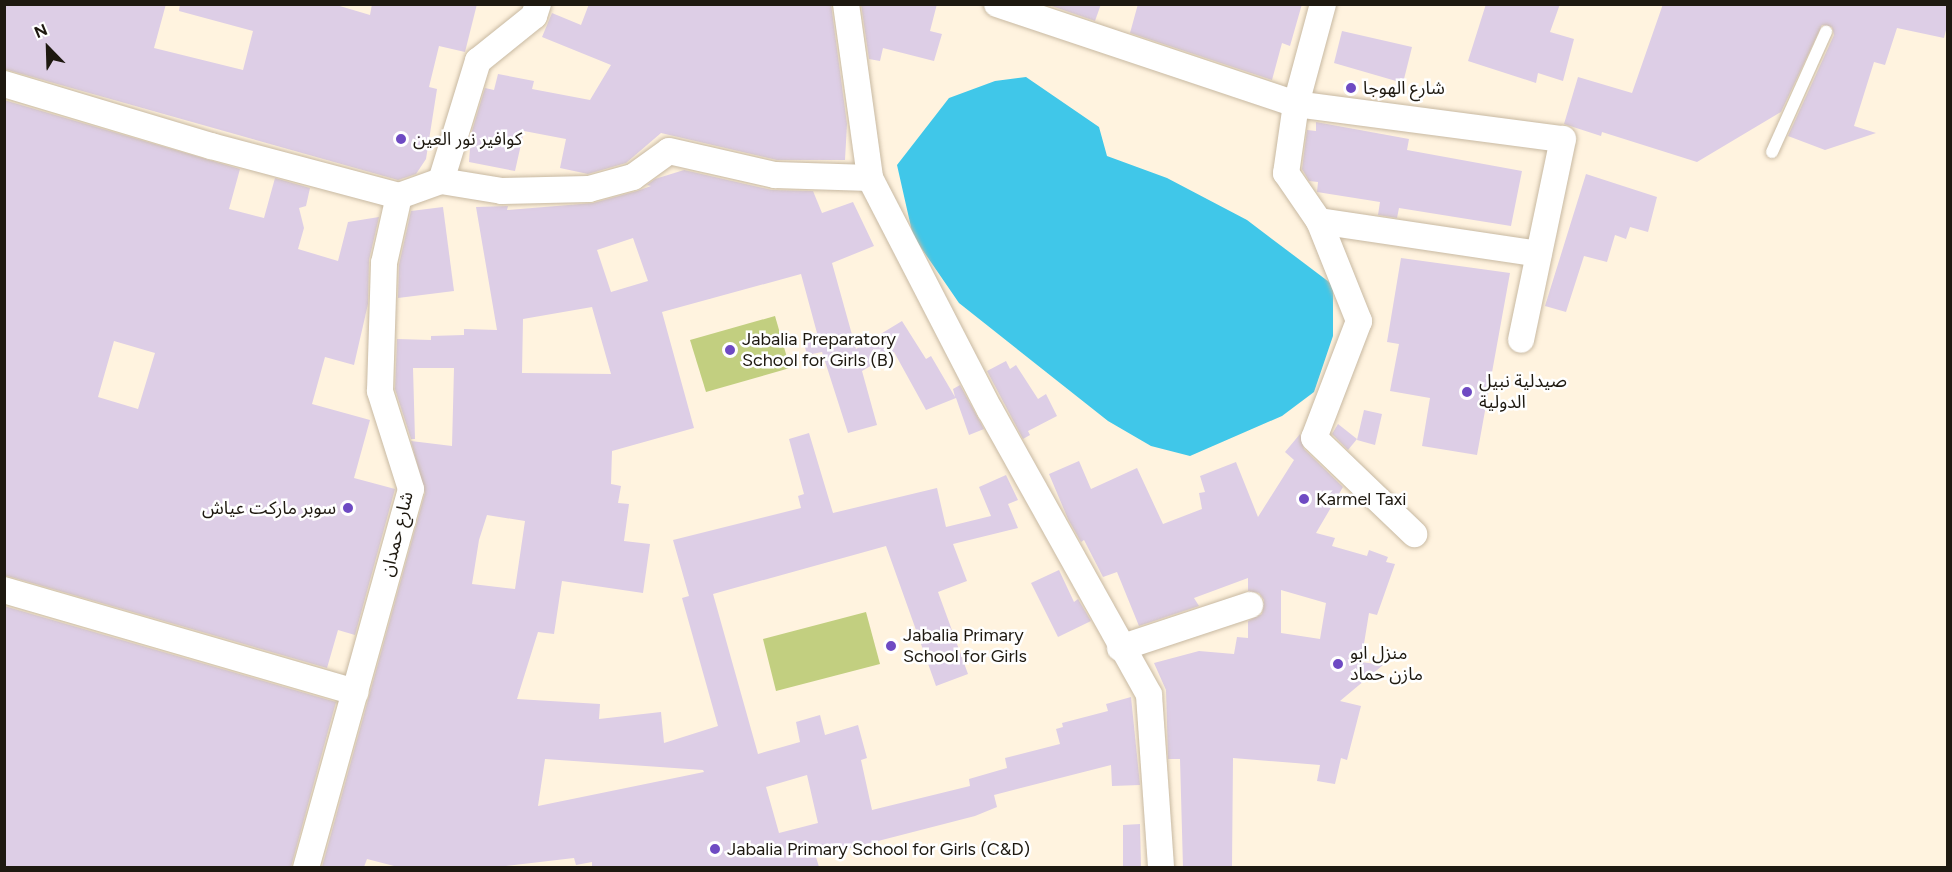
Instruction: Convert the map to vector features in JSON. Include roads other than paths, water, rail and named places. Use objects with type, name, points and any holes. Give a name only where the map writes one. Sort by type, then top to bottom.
[{"type":"street","points":[[441,181],[478,62],[534,16],[538,4]]},
{"type":"street","points":[[846,4],[870,178],[1120,648],[1149,695],[1161,867]]},
{"type":"street","points":[[998,4],[1296,104],[1563,139],[1521,340]]},
{"type":"street","points":[[1323,4],[1296,104],[1286,173],[1319,221],[1359,321],[1314,438],[1414,534]]},
{"type":"street","points":[[4,84],[211,147],[399,196],[441,181],[502,190],[589,189],[633,177],[669,151],[775,175],[870,178]]},
{"type":"street","name":"شارع حمدان","points":[[306,867],[411,489],[380,391],[384,263],[399,196]]},
{"type":"street","points":[[1319,221],[1539,254]]},
{"type":"street","points":[[4,590],[356,692]]},
{"type":"street","points":[[1120,648],[1250,605]]},
{"type":"lane","points":[[1772,152],[1826,32]]},
{"type":"water","points":[[1026,77],[1099,127],[1107,156],[1167,178],[1247,220],[1333,285],[1333,336],[1314,392],[1282,416],[1190,456],[1151,446],[1108,421],[959,303],[913,236],[897,165],[949,98],[995,81]]},
{"type":"place","name":"شارع الهوجا","points":[[1351,88]]},
{"type":"place","name":"كوافير نور العين","points":[[401,139]]},
{"type":"place","name":"Jabalia Preparatory School for Girls (B)","points":[[730,350]]},
{"type":"place","name":"صيدلية نبيل الدولية","points":[[1467,392]]},
{"type":"place","name":"Karmel Taxi","points":[[1304,499]]},
{"type":"place","name":"سوبر ماركت عياش","points":[[348,508]]},
{"type":"place","name":"Jabalia Primary School for Girls","points":[[891,646]]},
{"type":"place","name":"منزل ابو مازن حماد","points":[[1338,664]]},
{"type":"place","name":"Jabalia Primary School for Girls (C&D)","points":[[715,849]]}]
